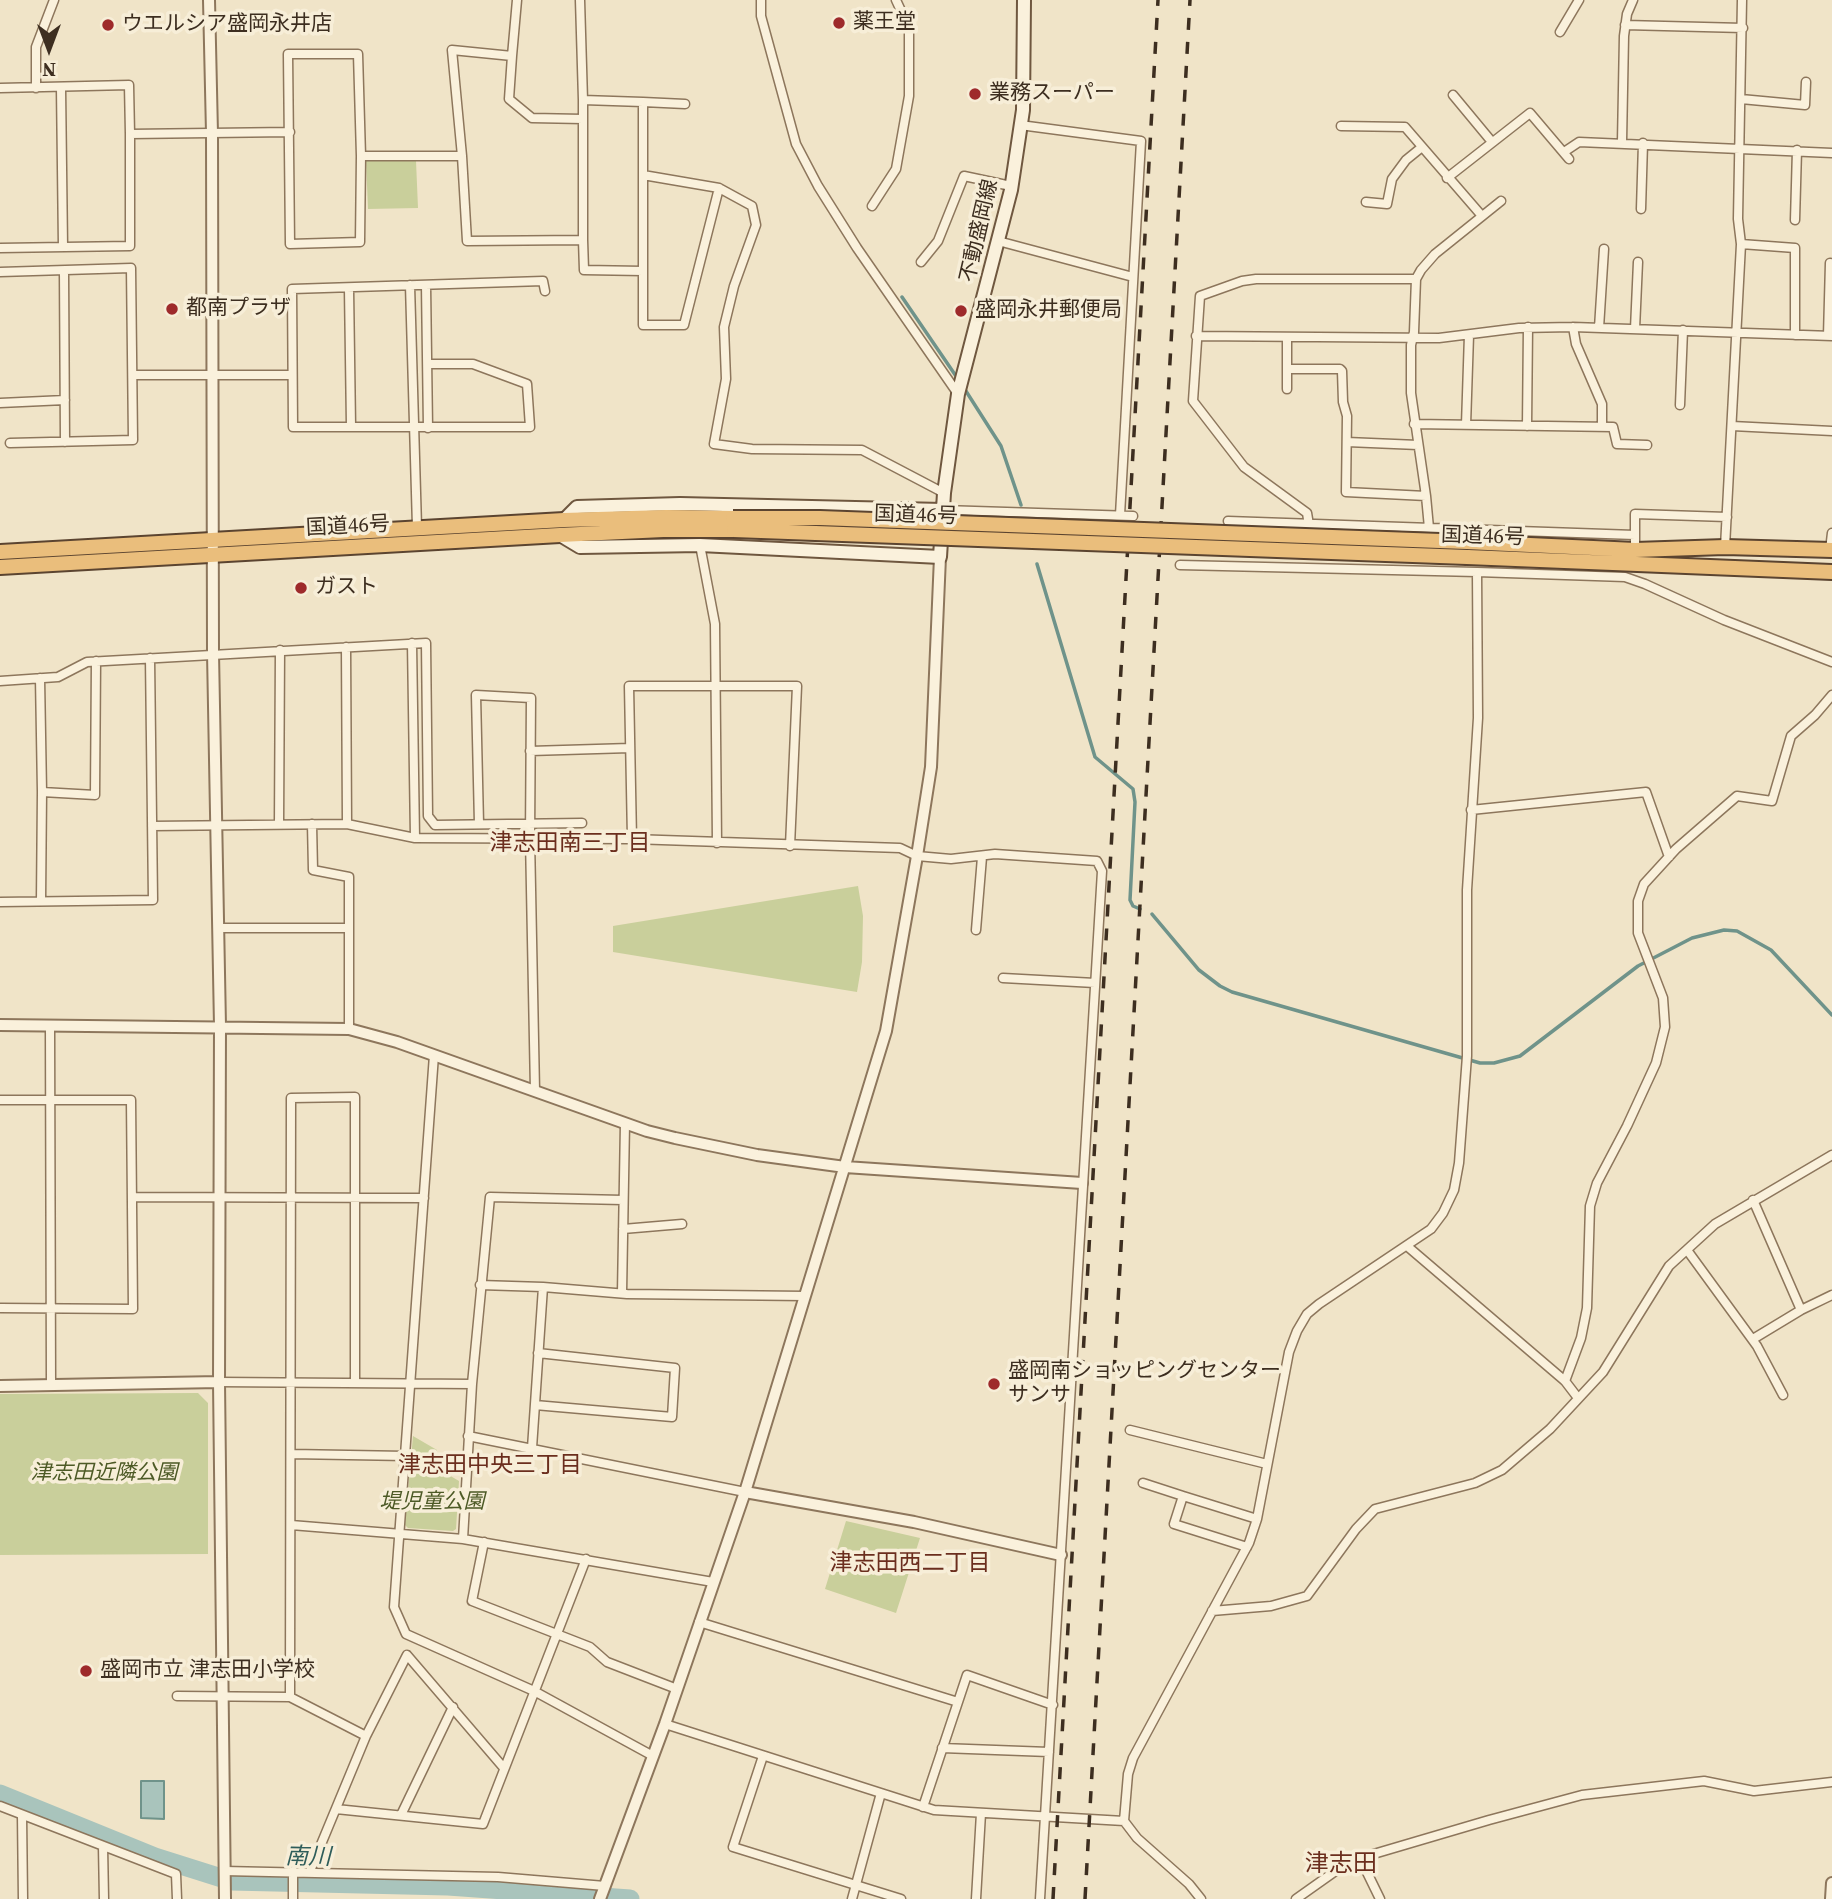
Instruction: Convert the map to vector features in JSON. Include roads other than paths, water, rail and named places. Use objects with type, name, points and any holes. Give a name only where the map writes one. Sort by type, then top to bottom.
[{"type":"highway","name":"国道46号","points":[[0,567],[212,556],[666,517],[734,524],[1467,558],[1632,557],[1726,547],[1831,550]]},
{"type":"highway","name":"国道46号","points":[[734,524],[820,518],[1467,542],[1832,572]]},
{"type":"highway","name":"国道46号","points":[[0,552],[417,527],[562,528]]},
{"type":"main road","name":"不動盛岡線","points":[[940,557],[944,493],[958,393],[1011,186],[1020,125],[1024,0]]},
{"type":"main road","points":[[940,557],[701,545],[580,547],[562,528],[577,507],[680,504],[943,510]]},
{"type":"street","points":[[36,88],[36,47],[54,0]]},
{"type":"street","points":[[209,0],[212,133],[212,556],[220,1026],[219,1382],[225,1899]]},
{"type":"street","points":[[517,0],[509,99],[532,118],[583,119]]},
{"type":"street","points":[[580,0],[584,270],[643,271]]},
{"type":"street","points":[[761,0],[761,16],[796,145],[857,248],[958,393]]},
{"type":"street","points":[[872,205],[896,169],[909,96],[909,28],[896,0]]},
{"type":"street","points":[[1560,32],[1579,0]]},
{"type":"street","points":[[1622,142],[1625,24],[1633,0]]},
{"type":"street","points":[[1726,547],[1741,244],[1738,219],[1742,0]]},
{"type":"street","points":[[1625,24],[1743,28]]},
{"type":"street","points":[[512,56],[452,50],[467,242],[583,240]]},
{"type":"street","points":[[288,54],[358,54],[361,156],[360,242],[290,244],[288,54]]},
{"type":"street","points":[[1741,99],[1805,105],[1806,82]]},
{"type":"street","points":[[0,88],[129,85],[130,134],[130,246],[0,248]]},
{"type":"street","points":[[61,88],[63,247]]},
{"type":"street","points":[[1453,95],[1492,142]]},
{"type":"street","points":[[583,100],[685,104]]},
{"type":"street","points":[[643,103],[643,325],[684,325],[719,188]]},
{"type":"street","points":[[1447,177],[1530,113],[1567,156],[1579,142],[1832,153]]},
{"type":"street","points":[[1020,125],[1141,141],[1120,516]]},
{"type":"street","points":[[1341,126],[1405,127],[1482,216]]},
{"type":"street","points":[[130,134],[290,132]]},
{"type":"street","points":[[1641,209],[1643,143]]},
{"type":"street","points":[[1366,202],[1387,204],[1392,179],[1406,160],[1422,147]]},
{"type":"street","points":[[1795,220],[1797,150]]},
{"type":"street","points":[[361,156],[462,156]]},
{"type":"street","points":[[643,175],[719,188],[752,206],[755,225],[734,286],[724,327],[726,379],[714,444],[751,449],[862,450],[944,493]]},
{"type":"street","points":[[921,262],[938,241],[964,176],[1011,186]]},
{"type":"street","points":[[1429,528],[1411,393],[1416,279],[1428,261],[1501,201]]},
{"type":"street","points":[[998,241],[1133,277]]},
{"type":"street","points":[[1741,244],[1795,248],[1795,335]]},
{"type":"street","points":[[1600,328],[1604,249]]},
{"type":"street","points":[[1634,329],[1638,262]]},
{"type":"street","points":[[1196,336],[1412,339],[1528,327],[1830,336],[1829,263]]},
{"type":"street","points":[[0,271],[131,268],[133,440],[10,443]]},
{"type":"street","points":[[64,271],[65,442]]},
{"type":"street","points":[[1309,525],[1307,513],[1244,467],[1193,401],[1200,296],[1242,281],[1256,279],[1416,279]]},
{"type":"street","points":[[428,364],[473,364],[527,384],[530,427],[293,427],[292,289],[543,281],[545,291]]},
{"type":"street","points":[[410,285],[417,527]]},
{"type":"street","points":[[426,285],[428,428]]},
{"type":"street","points":[[349,289],[351,426]]},
{"type":"street","points":[[1527,426],[1528,327]]},
{"type":"street","points":[[1573,327],[1576,344],[1602,404],[1602,427]]},
{"type":"street","points":[[1680,405],[1683,331]]},
{"type":"street","points":[[1466,425],[1469,335]]},
{"type":"street","points":[[1287,337],[1287,389]]},
{"type":"street","points":[[1287,369],[1340,369],[1342,372],[1343,402],[1348,416],[1346,492],[1426,496]]},
{"type":"street","points":[[134,375],[291,374]]},
{"type":"street","points":[[0,403],[65,400]]},
{"type":"street","points":[[1414,424],[1602,427],[1614,429],[1617,444],[1647,445]]},
{"type":"street","points":[[1732,426],[1832,431]]},
{"type":"street","points":[[1347,442],[1418,445]]},
{"type":"street","points":[[943,510],[1133,516]]},
{"type":"street","points":[[1645,584],[1637,576],[1632,557],[1636,514],[1727,517]]},
{"type":"street","points":[[1228,521],[1635,535]]},
{"type":"street","points":[[1831,550],[1832,533]]},
{"type":"street","points":[[701,545],[715,624],[717,843]]},
{"type":"street","points":[[600,1899],[665,1724],[745,1492],[886,1031],[918,856],[931,767],[940,557]]},
{"type":"street","points":[[1180,565],[1625,577],[1724,620],[1832,662]]},
{"type":"street","points":[[1201,1899],[1189,1884],[1137,1838],[1124,1821],[1128,1774],[1133,1758],[1247,1547],[1256,1519],[1289,1352],[1297,1331],[1307,1314],[1431,1229],[1443,1213],[1454,1190],[1459,1163],[1466,1060],[1467,890],[1478,718],[1477,572]]},
{"type":"street","points":[[412,643],[415,838]]},
{"type":"street","points":[[0,681],[58,677],[87,662],[96,661],[426,643],[428,816],[435,825],[582,823]]},
{"type":"street","points":[[346,647],[347,824]]},
{"type":"street","points":[[279,824],[280,650]]},
{"type":"street","points":[[0,902],[153,900],[150,658]]},
{"type":"street","points":[[42,792],[95,795],[96,661]]},
{"type":"street","points":[[40,678],[41,901]]},
{"type":"street","points":[[632,839],[629,686],[797,686],[790,846]]},
{"type":"street","points":[[480,824],[476,695],[531,698],[530,838],[535,1091]]},
{"type":"street","points":[[1564,1381],[1581,1338],[1587,1308],[1590,1206],[1597,1183],[1656,1063],[1665,1027],[1663,998],[1638,933],[1638,901],[1644,884],[1737,796],[1772,801],[1791,736],[1815,715],[1832,695]]},
{"type":"street","points":[[530,751],[630,748]]},
{"type":"street","points":[[1471,810],[1646,792],[1670,857]]},
{"type":"street","points":[[312,824],[313,870],[349,877],[349,1029]]},
{"type":"street","points":[[152,826],[347,824],[415,838],[632,839],[900,848],[918,856],[951,859],[995,855],[1097,861],[1102,871],[1040,1899]]},
{"type":"street","points":[[976,930],[982,857]]},
{"type":"street","points":[[219,928],[349,928]]},
{"type":"street","points":[[1003,978],[1095,983]]},
{"type":"street","points":[[0,1025],[349,1029],[434,1055],[675,1138],[757,1155],[845,1167],[1083,1183]]},
{"type":"street","points":[[50,1026],[51,1385]]},
{"type":"street","points":[[434,1055],[394,1607],[406,1634],[534,1692],[653,1756]]},
{"type":"street","points":[[290,1697],[291,1098],[355,1097],[355,1383]]},
{"type":"street","points":[[0,1100],[131,1100],[133,1309],[0,1308]]},
{"type":"street","points":[[621,1293],[625,1123]]},
{"type":"street","points":[[1212,1611],[1271,1606],[1307,1595],[1356,1529],[1375,1509],[1475,1483],[1502,1470],[1550,1429],[1603,1372],[1670,1266],[1715,1224],[1832,1155]]},
{"type":"street","points":[[132,1196],[424,1198]]},
{"type":"street","points":[[463,1539],[472,1384],[490,1197],[623,1200]]},
{"type":"street","points":[[1754,1200],[1801,1310]]},
{"type":"street","points":[[623,1229],[682,1224]]},
{"type":"street","points":[[1407,1246],[1564,1381],[1578,1398]]},
{"type":"street","points":[[1687,1250],[1753,1339],[1783,1395]]},
{"type":"street","points":[[480,1285],[621,1293],[804,1296]]},
{"type":"street","points":[[532,1448],[543,1287]]},
{"type":"street","points":[[1753,1339],[1832,1295]]},
{"type":"street","points":[[535,1405],[672,1417],[675,1368],[538,1353]]},
{"type":"street","points":[[0,1387],[219,1382],[472,1384]]},
{"type":"street","points":[[1130,1430],[1267,1464]]},
{"type":"street","points":[[468,1436],[745,1492],[914,1522],[1061,1555]]},
{"type":"street","points":[[291,1454],[406,1456]]},
{"type":"street","points":[[1143,1483],[1256,1519]]},
{"type":"street","points":[[1184,1496],[1174,1524],[1247,1547]]},
{"type":"street","points":[[291,1525],[463,1539],[713,1582]]},
{"type":"street","points":[[484,1542],[472,1601],[590,1647],[607,1662],[677,1689]]},
{"type":"street","points":[[336,1809],[482,1824],[586,1559]]},
{"type":"street","points":[[699,1622],[958,1702]]},
{"type":"street","points":[[310,1871],[366,1736],[407,1655],[503,1766]]},
{"type":"street","points":[[923,1807],[967,1675],[1053,1705]]},
{"type":"street","points":[[177,1696],[290,1697],[366,1736]]},
{"type":"street","points":[[401,1815],[453,1707]]},
{"type":"street","points":[[665,1724],[934,1810],[1124,1821]]},
{"type":"street","points":[[942,1748],[1049,1752]]},
{"type":"street","points":[[763,1756],[733,1847],[901,1899]]},
{"type":"street","points":[[1296,1899],[1345,1865],[1360,1858],[1582,1795],[1704,1781],[1754,1791],[1832,1782]]},
{"type":"street","points":[[852,1899],[881,1793]]},
{"type":"street","points":[[0,1806],[176,1874],[177,1899]]},
{"type":"street","points":[[976,1899],[981,1813]]},
{"type":"street","points":[[22,1815],[23,1899]]},
{"type":"street","points":[[103,1846],[104,1899]]},
{"type":"street","points":[[1360,1858],[1380,1899]]},
{"type":"street","points":[[224,1871],[498,1877],[605,1886]]},
{"type":"street","points":[[293,1871],[293,1899]]},
{"type":"street","points":[[1831,1899],[1832,1883]]},
{"type":"water","points":[[141,1781],[164,1781],[164,1819],[141,1818]]},
{"type":"waterway","points":[[902,297],[958,379]]},
{"type":"waterway","points":[[964,388],[1001,446],[1021,505]]},
{"type":"waterway","points":[[1037,564],[1095,757],[1133,789],[1135,802],[1130,900],[1133,906],[1140,909]]},
{"type":"waterway","points":[[1152,914],[1199,970],[1232,992],[1480,1063],[1494,1063],[1520,1056],[1638,966],[1692,938],[1724,930],[1737,931],[1771,950],[1832,1015]]},
{"type":"waterway","name":"南川","points":[[0,1794],[155,1857],[231,1881],[448,1886],[630,1899]]},
{"type":"railway","points":[[1053,1899],[1158,0]]},
{"type":"railway","points":[[1085,1899],[1190,0]]},
{"type":"place","name":"薬王堂","points":[[839,23]]},
{"type":"place","name":"ウエルシア盛岡永井店","points":[[108,25]]},
{"type":"place","name":"業務スーパー","points":[[975,94]]},
{"type":"place","name":"都南プラザ","points":[[172,309]]},
{"type":"place","name":"盛岡永井郵便局","points":[[961,311]]},
{"type":"place","name":"ガスト","points":[[301,588]]},
{"type":"place","name":"盛岡南ショッピングセンター サンサ","points":[[994,1384]]},
{"type":"place","name":"盛岡市立 津志田小学校","points":[[86,1671]]},
{"type":"district","name":"津志田南三丁目","points":[[570,844]]},
{"type":"district","name":"津志田中央三丁目","points":[[490,1466]]},
{"type":"district","name":"津志田西二丁目","points":[[910,1564]]},
{"type":"district","name":"津志田","points":[[1341,1865]]},
{"type":"park label","name":"津志田近隣公園","points":[[104,1474]]},
{"type":"park label","name":"堤児童公園","points":[[432,1503]]}]
